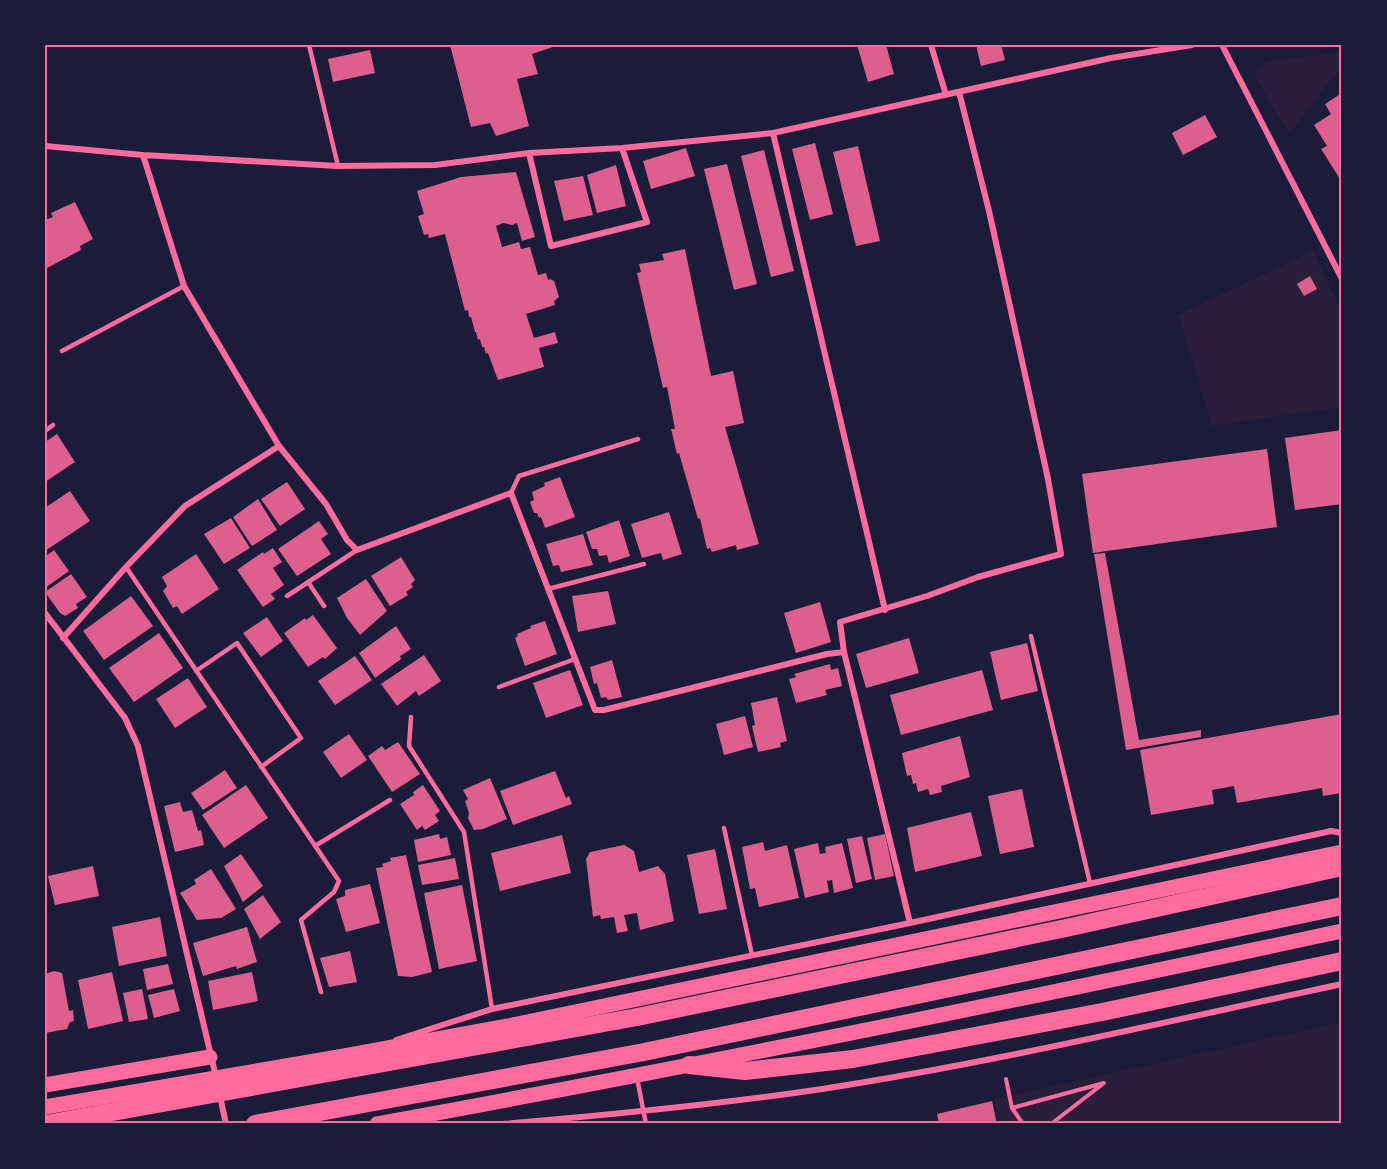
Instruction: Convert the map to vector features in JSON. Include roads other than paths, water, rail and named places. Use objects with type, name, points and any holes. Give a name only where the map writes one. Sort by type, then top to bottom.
[{"type":"highway","points":[[46,1124],[637,1017],[1066,928],[1342,867]]},
{"type":"highway","points":[[255,1124],[655,1050],[1342,906]]},
{"type":"highway","points":[[689,1065],[745,1071],[853,1059],[1102,1012],[1342,961]]},
{"type":"main road","points":[[45,1107],[508,1026],[1342,852]]},
{"type":"main road","points":[[377,1124],[689,1065],[1099,983],[1342,931]]},
{"type":"main road","points":[[45,1085],[210,1057]]},
{"type":"street","points":[[931,45],[946,95]]},
{"type":"street","points":[[45,146],[143,155],[338,166],[435,165],[529,153],[622,148],[773,133],[1111,58],[1192,45]]},
{"type":"street","points":[[1222,45],[1342,279]]},
{"type":"street","points":[[910,923],[844,652],[840,622],[885,610],[978,577],[1061,554],[1048,479],[989,211],[959,92]]},
{"type":"street","points":[[773,133],[885,610]]},
{"type":"street","points":[[529,153],[551,246],[647,222],[622,148]]},
{"type":"street","points":[[143,155],[184,286],[279,446],[326,504],[347,540],[357,550],[511,493],[594,710],[604,710],[827,654],[844,652]]},
{"type":"street","points":[[63,638],[126,567],[185,506],[279,446]]},
{"type":"street","points":[[45,613],[125,718],[138,746],[226,1124]]},
{"type":"street","points":[[344,1056],[492,1009],[910,923],[1331,831],[1342,833]]},
{"type":"street","points":[[502,1124],[644,1112],[823,1089],[997,1057],[1342,984]]},
{"type":"lane","points":[[309,45],[338,166]]},
{"type":"lane","points":[[62,351],[184,286]]},
{"type":"lane","points":[[45,431],[53,425]]},
{"type":"lane","points":[[511,493],[519,476],[638,439]]},
{"type":"lane","points":[[287,596],[357,550]]},
{"type":"lane","points":[[548,590],[645,564]]},
{"type":"lane","points":[[126,567],[339,881],[334,892],[301,920],[321,992]]},
{"type":"lane","points":[[308,582],[324,606]]},
{"type":"lane","points":[[1031,636],[1090,883]]},
{"type":"lane","points":[[196,671],[237,643],[301,738],[261,767]]},
{"type":"lane","points":[[499,687],[575,659]]},
{"type":"lane","points":[[411,717],[409,746],[464,832],[492,1009]]},
{"type":"lane","points":[[315,846],[390,800]]},
{"type":"lane","points":[[724,828],[752,956]]},
{"type":"lane","points":[[636,1075],[646,1124]]}]
